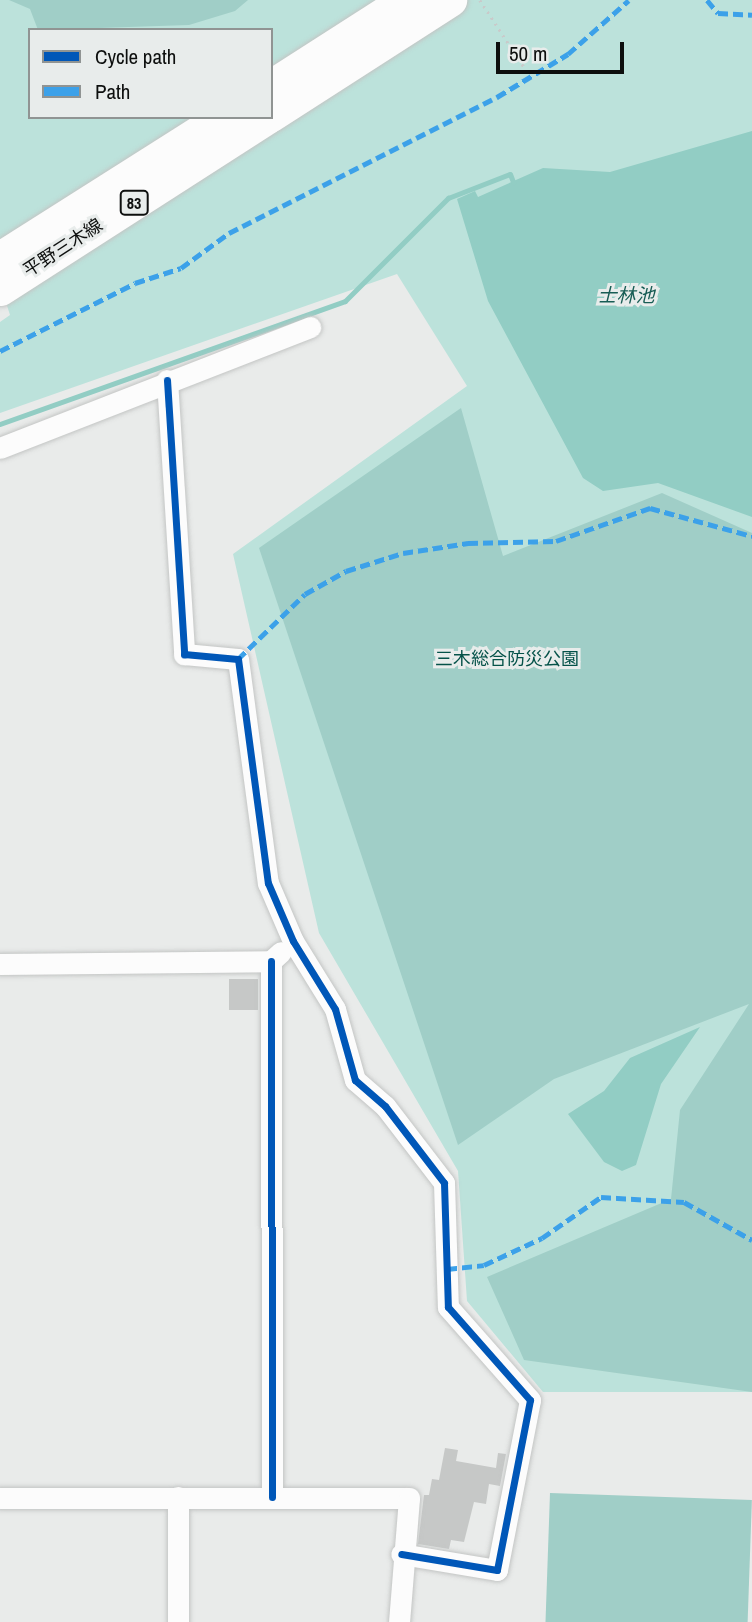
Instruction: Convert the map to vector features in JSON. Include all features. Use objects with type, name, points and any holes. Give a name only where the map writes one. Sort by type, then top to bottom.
[{"type":"main road","points":[[273,85],[405,0]]},
{"type":"main road","name":"平野三木線","points":[[273,114],[450,0]]},
{"type":"main road","name":"平野三木線","points":[[0,258],[219,119]]},
{"type":"main road","name":"平野三木線","points":[[0,289],[265,119]]},
{"type":"street","points":[[0,447],[167,380],[310,327]]},
{"type":"street","points":[[167,380],[184,654],[238,659],[268,883],[293,941],[335,1009],[355,1080],[386,1106],[444,1184],[448,1307],[530,1400],[496,1570],[401,1554]]},
{"type":"street","points":[[0,964],[271,961],[293,941]]},
{"type":"street","points":[[271,961],[272,1497]]},
{"type":"street","points":[[178,1497],[178,1622]]},
{"type":"street","points":[[0,1498],[409,1497],[401,1554],[398,1622]]},
{"type":"path","points":[[480,0],[530,76]]},
{"type":"green space","name":"三木総合防災公園","points":[[0,0],[752,0],[752,1392],[543,1392],[467,1301],[458,1171],[319,933],[233,554],[467,386],[397,274],[0,413],[0,322],[10,315],[0,284]]},
{"type":"green space","points":[[9,0],[248,0],[235,11],[189,25],[37,28],[30,9]]},
{"type":"green space","points":[[461,408],[503,556],[662,493],[752,533],[752,1392],[524,1360],[487,1277],[671,1199],[680,1110],[749,1004],[554,1079],[458,1145],[259,548]]},
{"type":"green space","points":[[550,1493],[752,1500],[748,1622],[545,1622]]},
{"type":"water","name":"士林池","points":[[752,131],[752,517],[658,483],[603,491],[583,478],[488,301],[457,199],[475,191],[478,197],[543,168],[610,172]]},
{"type":"water","points":[[700,1027],[661,1084],[636,1165],[622,1171],[604,1162],[568,1114],[604,1091],[630,1058]]},
{"type":"building","points":[[229,979],[258,979],[258,1010],[229,1010]]},
{"type":"building","points":[[445,1448],[458,1450],[456,1461],[496,1468],[498,1453],[506,1454],[500,1486],[489,1484],[486,1504],[474,1502],[464,1542],[451,1540],[449,1549],[418,1544],[424,1495],[429,1495],[432,1479],[439,1480]]},
{"type":"waterway","points":[[0,424],[345,301],[448,198],[510,174],[513,182]]},
{"type":"marked path","points":[[0,351],[135,283],[181,268],[229,233],[497,97],[568,54],[629,0]]},
{"type":"marked path","points":[[707,0],[718,13],[752,15]]},
{"type":"marked path","points":[[238,659],[305,594],[346,571],[403,553],[468,543],[556,541],[650,508],[752,536]]},
{"type":"marked path","points":[[447,1269],[484,1265],[542,1238],[601,1197],[684,1202],[752,1240]]},
{"type":"cycle path","points":[[167,380],[184,654],[238,659],[268,883],[293,941],[335,1009],[355,1080],[385,1106],[444,1183],[448,1307],[530,1400],[497,1570],[401,1554]]},
{"type":"cycle path","points":[[271,961],[272,1497]]}]
